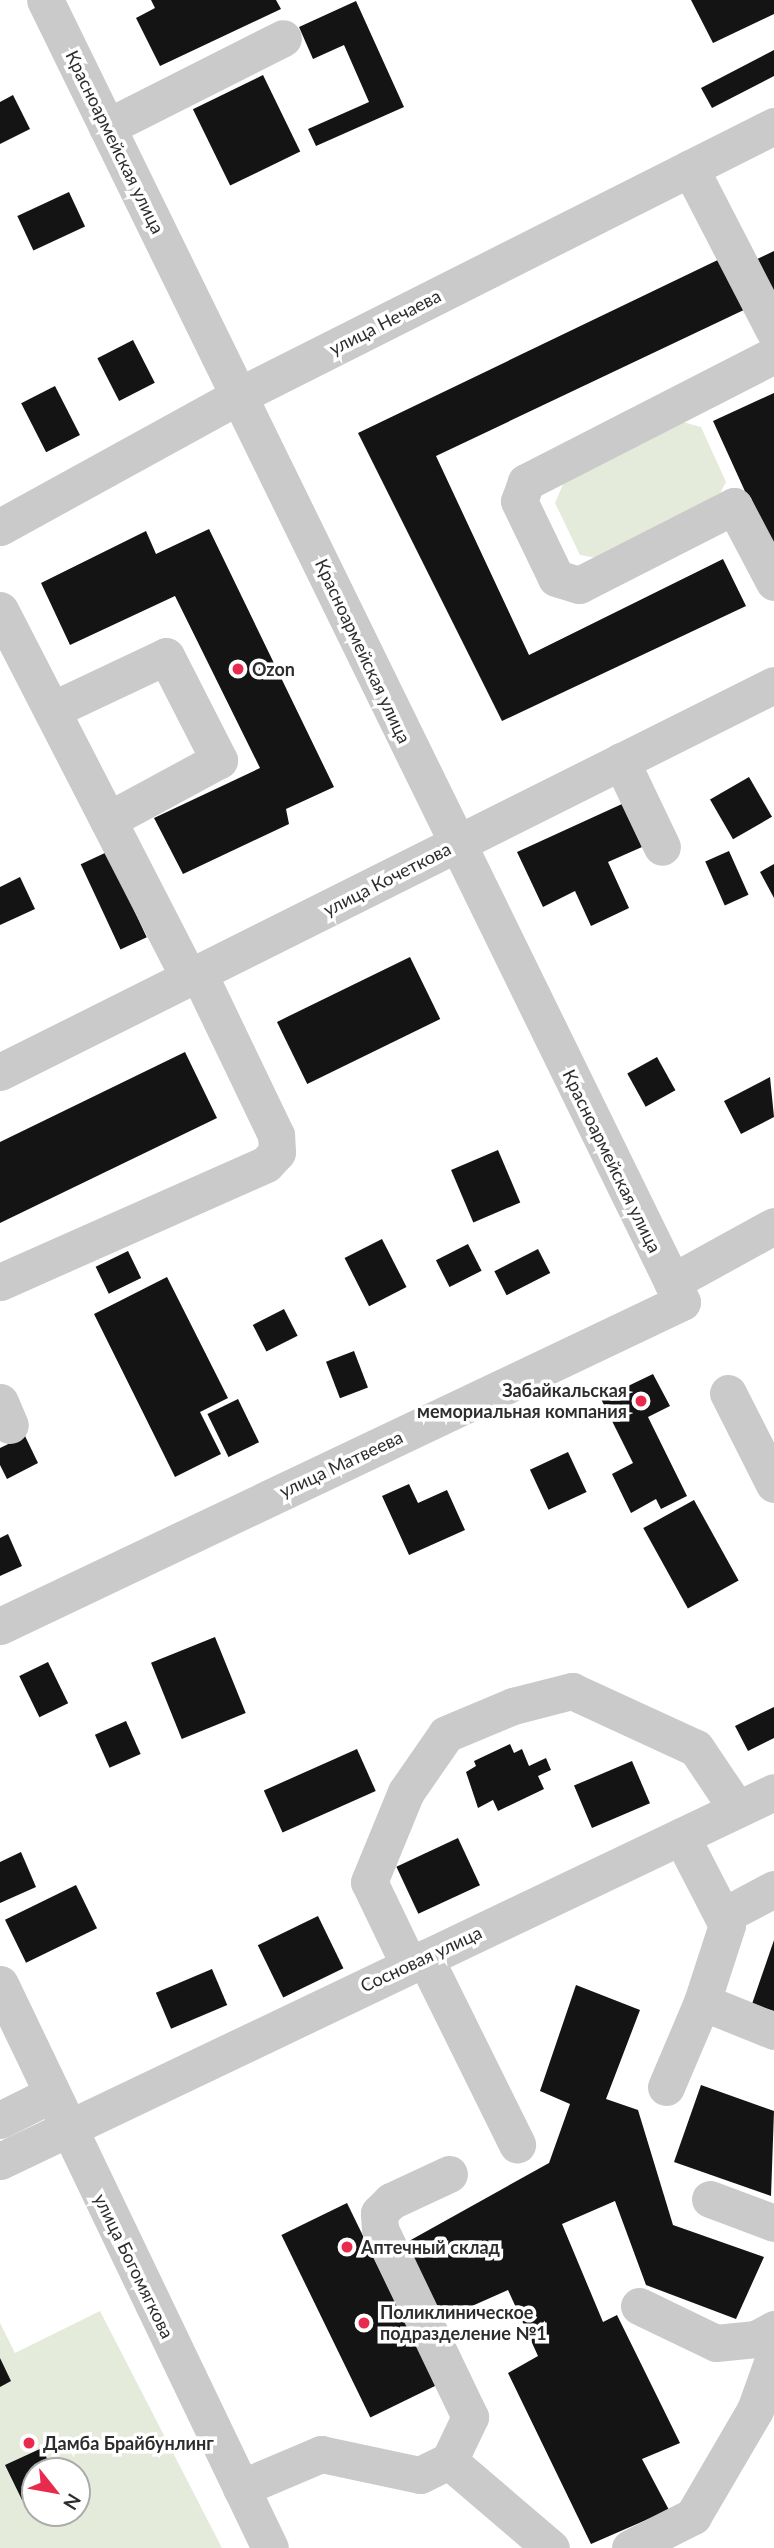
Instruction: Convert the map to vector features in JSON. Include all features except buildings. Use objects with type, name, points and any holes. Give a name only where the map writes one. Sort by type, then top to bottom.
[{"type":"street","name":"Красноармейская улица","points":[[45,0],[240,395],[455,845],[677,1292]]},
{"type":"street","points":[[107,127],[283,38]]},
{"type":"street","name":"улица Нечаева","points":[[0,527],[240,395],[774,126]]},
{"type":"street","points":[[690,168],[774,331]]},
{"type":"street","points":[[772,370],[526,482],[519,501],[556,578],[579,585],[734,506],[774,582]]},
{"type":"street","points":[[0,610],[108,821],[194,976],[276,1135],[277,1152],[266,1164],[0,1282]]},
{"type":"street","points":[[51,710],[166,656],[219,760],[108,821]]},
{"type":"street","name":"улица Кочеткова","points":[[0,1072],[774,685]]},
{"type":"street","points":[[621,761],[662,847]]},
{"type":"street","name":"улица Матвеева","points":[[0,1626],[677,1292],[774,1226]]},
{"type":"street","points":[[728,1393],[774,1484]]},
{"type":"street","points":[[517,2144],[417,1961],[369,1882],[406,1792],[446,1734],[513,1706],[572,1691],[696,1748],[737,1809]]},
{"type":"street","name":"Сосновая улица","points":[[0,2161],[774,1792]]},
{"type":"street","points":[[666,2087],[702,2002],[727,1925],[681,1836]]},
{"type":"street","points":[[723,1916],[774,1889]]},
{"type":"street","name":"улица Богомягкова","points":[[0,1983],[270,2548]]},
{"type":"street","points":[[702,2002],[774,2031]]},
{"type":"street","points":[[0,2120],[52,2094]]},
{"type":"street","points":[[241,2488],[321,2454],[420,2475],[449,2460],[470,2417],[380,2229],[379,2213],[391,2201],[449,2174]]},
{"type":"street","points":[[710,2199],[774,2223]]},
{"type":"street","points":[[639,2306],[716,2343],[756,2339],[774,2329]]},
{"type":"street","points":[[630,2548],[693,2516],[755,2410],[774,2357]]},
{"type":"street","points":[[449,2460],[551,2548]]},
{"type":"green space","points":[[683,422],[701,427],[726,482],[716,501],[603,559],[580,555],[555,503],[564,482]]},
{"type":"green space","points":[[100,2311],[222,2548],[0,2548],[0,2323],[15,2353]]},
{"type":"place","name":"Ozon","points":[[238,669]]},
{"type":"place","name":"Забайкальская мемориальная компания","points":[[641,1401]]},
{"type":"place","name":"Аптечный склад","points":[[347,2247]]},
{"type":"place","name":"Поликлиническое подразделение №1","points":[[364,2323]]},
{"type":"place","name":"Дамба Брайбунлинг","points":[[29,2443]]}]
